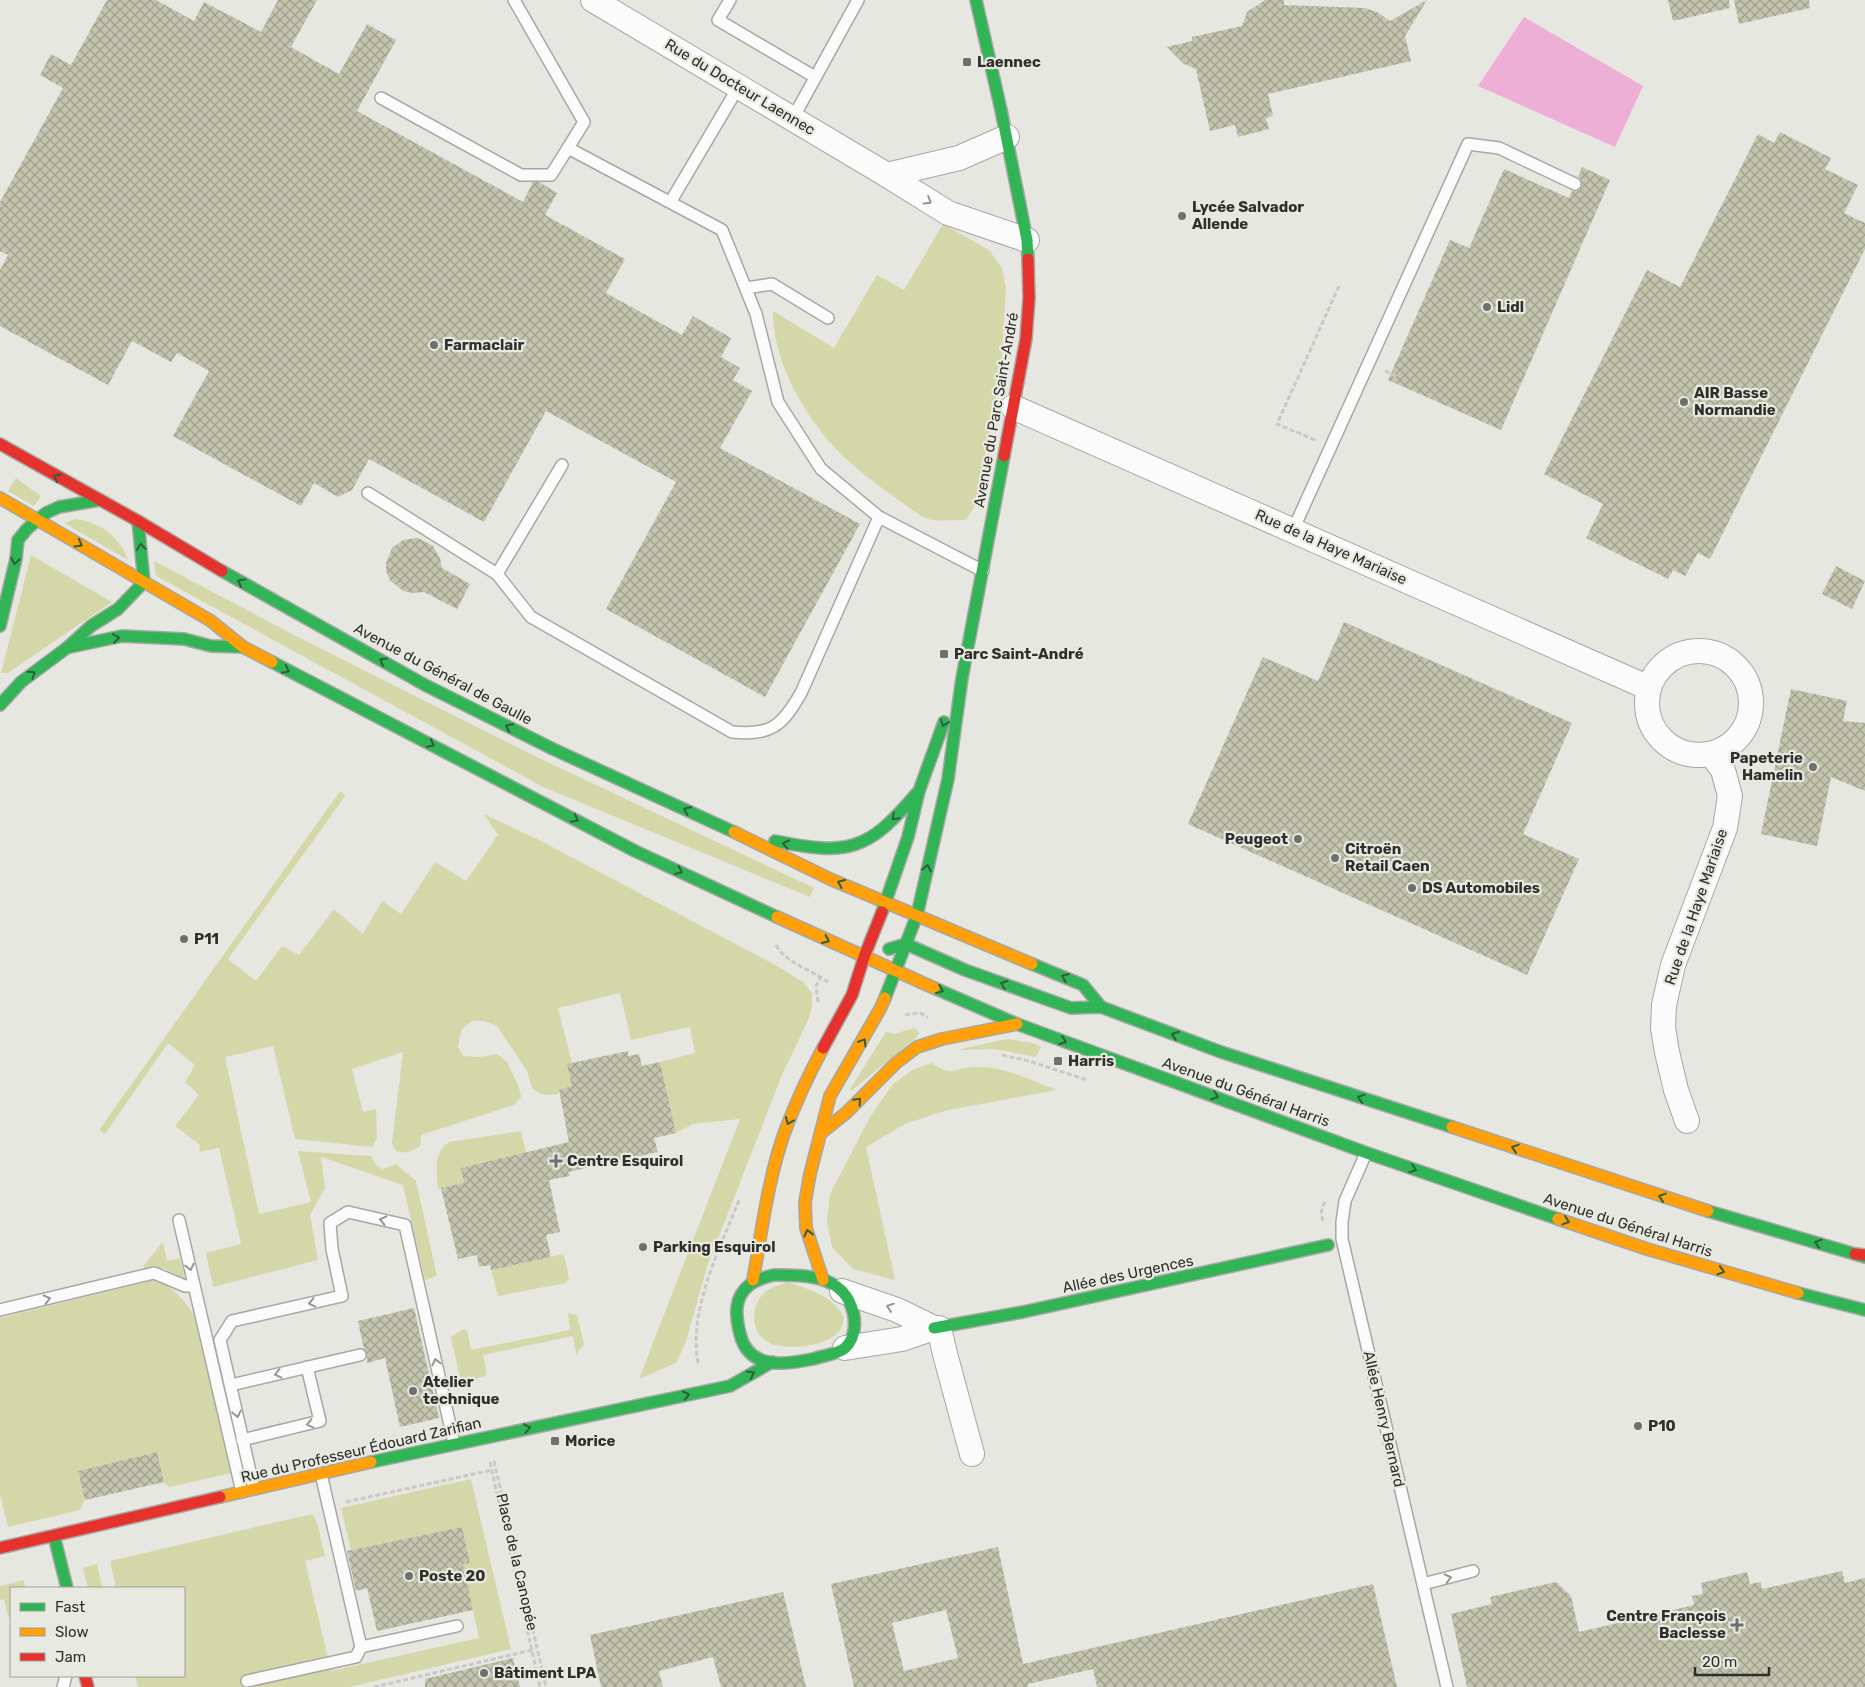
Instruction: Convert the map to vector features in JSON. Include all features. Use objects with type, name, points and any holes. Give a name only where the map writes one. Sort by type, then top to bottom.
[{"type":"main road","name":"Avenue du Parc Saint-André","points":[[962,678],[1026,339],[1029,298],[1027,240],[1007,137],[976,0]]},
{"type":"main road","name":"Avenue du Général de Gaulle","points":[[0,444],[138,521],[203,561],[425,685],[553,749],[731,830],[830,879],[886,903]]},
{"type":"main road","points":[[0,498],[212,621],[243,647],[635,850],[864,957],[906,944]]},
{"type":"main road","points":[[0,626],[16,559],[18,540],[37,520],[59,507],[100,500]]},
{"type":"main road","points":[[0,705],[21,682],[68,647],[91,626],[118,609],[144,582],[138,521]]},
{"type":"main road","points":[[68,647],[122,636],[184,639],[211,646],[243,647]]},
{"type":"main road","points":[[753,1280],[769,1192],[785,1132],[808,1076],[852,995],[908,837],[919,791],[962,678]]},
{"type":"main road","points":[[833,1285],[810,1275],[774,1274],[753,1280],[747,1286],[737,1306],[742,1343],[749,1354],[760,1360],[772,1362],[813,1359],[845,1348],[852,1338],[855,1321],[852,1307],[833,1285],[806,1228],[805,1202],[830,1096],[880,1009],[917,915],[948,779],[962,678]]},
{"type":"main road","points":[[731,830],[808,848],[828,849],[846,847],[876,835],[896,817],[919,791]]},
{"type":"main road","points":[[886,903],[1083,985],[1101,1007]]},
{"type":"main road","name":"Avenue du Général Harris","points":[[906,944],[965,970],[1071,1008],[1101,1007],[1221,1052],[1667,1199],[1862,1255]]},
{"type":"main road","name":"Avenue du Général Harris","points":[[864,957],[1017,1024],[1366,1153],[1647,1249],[1779,1288],[1865,1310]]},
{"type":"main road","points":[[821,1133],[846,1113],[896,1063],[917,1047],[942,1039],[1017,1024]]},
{"type":"main road","name":"Allée des Urgences","points":[[937,1328],[1023,1312],[1328,1245]]},
{"type":"main road","name":"Rue du Professeur Édouard Zarifian","points":[[0,1548],[454,1443],[730,1386],[772,1362]]},
{"type":"main road","points":[[54,1536],[67,1587]]},
{"type":"street","name":"Rue du Docteur Laennec","points":[[593,0],[793,118],[948,213],[1027,240]]},
{"type":"street","points":[[887,175],[959,158],[1007,137]]},
{"type":"street","name":"Rue de la Haye Mariaise","points":[[1014,407],[1648,688]]},
{"type":"street","points":[[1706,651],[1723,657],[1738,668],[1748,683],[1752,701],[1750,718],[1742,734],[1729,747],[1712,754],[1696,756],[1681,753],[1667,745],[1656,734],[1649,719],[1646,704],[1648,688],[1657,671],[1670,659],[1687,652],[1706,651]]},
{"type":"street","name":"Rue de la Haye Mariaise","points":[[1687,1120],[1676,1090],[1667,1052],[1663,1028],[1664,1005],[1673,965],[1725,828],[1730,796],[1723,770],[1712,754]]},
{"type":"street","points":[[833,1285],[937,1328]]},
{"type":"street","points":[[845,1348],[902,1339],[937,1328]]},
{"type":"street","points":[[937,1328],[972,1454]]},
{"type":"lane","points":[[381,98],[521,175],[551,175],[584,122],[514,0]]},
{"type":"lane","points":[[730,0],[718,20],[815,77]]},
{"type":"lane","points":[[793,118],[858,0]]},
{"type":"lane","points":[[671,202],[739,86]]},
{"type":"lane","points":[[1293,530],[1468,144],[1499,148],[1575,184]]},
{"type":"lane","points":[[568,148],[722,230],[756,314],[778,402],[821,469],[879,517],[983,571]]},
{"type":"lane","points":[[746,288],[772,284],[828,318]]},
{"type":"lane","points":[[496,574],[562,465]]},
{"type":"lane","points":[[368,492],[496,574],[531,616],[732,732],[753,734],[773,728],[790,712],[801,693],[879,517]]},
{"type":"lane","name":"Allée Henry Bernard","points":[[1366,1153],[1345,1201],[1342,1239],[1447,1687]]},
{"type":"lane","points":[[248,1491],[242,1440],[220,1340],[232,1321],[342,1296],[332,1249],[330,1223],[348,1212],[405,1225],[454,1443]]},
{"type":"lane","points":[[179,1220],[194,1286],[248,1491]]},
{"type":"lane","points":[[0,1310],[154,1274],[185,1286],[194,1286]]},
{"type":"lane","points":[[230,1385],[360,1355]]},
{"type":"lane","points":[[242,1440],[320,1421],[307,1367]]},
{"type":"lane","points":[[247,1681],[356,1657],[361,1647],[321,1474]]},
{"type":"lane","points":[[1423,1584],[1473,1572]]},
{"type":"lane","points":[[361,1647],[457,1626]]},
{"type":"path","points":[[1317,441],[1277,424],[1339,286]]},
{"type":"path","points":[[784,956],[821,976]]},
{"type":"path","name":"Place de la Canopée","points":[[484,1437],[540,1687]]},
{"type":"path","name":"Place de la Canopée","points":[[484,1437],[546,1687]]},
{"type":"path","points":[[344,1502],[492,1470]]},
{"type":"path","points":[[374,1687],[532,1650]]},
{"type":"green space","points":[[943,224],[989,250],[1002,268],[1006,288],[1001,369],[976,504],[966,520],[931,520],[924,517],[874,482],[840,453],[827,439],[803,406],[785,368],[774,330],[773,311],[834,348],[877,275],[904,290]]},
{"type":"green space","points":[[16,478],[41,496],[34,506],[8,491]]},
{"type":"green space","points":[[76,519],[101,527],[108,532],[120,544],[128,560],[64,523]]},
{"type":"green space","points":[[31,555],[112,602],[8,673],[1,673]]},
{"type":"green space","points":[[154,561],[296,636],[537,757],[814,888],[810,897],[543,787],[156,576]]},
{"type":"green space","points":[[340,791],[346,795],[228,959],[256,981],[282,946],[299,955],[334,909],[363,934],[382,901],[401,914],[435,862],[466,881],[498,835],[484,814],[541,841],[779,967],[803,982],[812,993],[809,1018],[782,1075],[707,1267],[686,1342],[676,1363],[639,1379],[740,1119],[693,1124],[676,1133],[660,1062],[695,1053],[690,1027],[631,1040],[620,993],[558,1008],[572,1063],[572,1086],[559,1090],[558,1094],[541,1094],[532,1088],[527,1071],[497,1026],[484,1021],[472,1021],[461,1030],[458,1047],[463,1056],[479,1057],[497,1054],[507,1062],[519,1087],[521,1097],[514,1105],[421,1135],[420,1146],[408,1152],[396,1151],[392,1143],[403,1052],[352,1069],[363,1112],[376,1109],[377,1138],[372,1147],[295,1139],[273,1046],[225,1057],[259,1214],[311,1202],[298,1151],[371,1156],[376,1165],[383,1169],[396,1164],[416,1181],[437,1276],[425,1280],[403,1185],[321,1157],[325,1188],[310,1215],[318,1260],[213,1287],[206,1253],[241,1244],[219,1148],[199,1152],[200,1145],[175,1126],[199,1095],[185,1082],[195,1065],[168,1043],[105,1134],[99,1130]]},
{"type":"green space","points":[[914,1028],[919,1032],[918,1036],[851,1091],[850,1089],[886,1032],[894,1034]]},
{"type":"green space","points":[[1007,1039],[1033,1043],[1041,1047],[1036,1057],[995,1049],[956,1050]]},
{"type":"green space","points":[[932,1063],[948,1071],[972,1067],[994,1068],[1016,1074],[1057,1090],[948,1110],[905,1124],[866,1147],[895,1280],[853,1269],[832,1247],[827,1221],[830,1194],[870,1117],[893,1084],[914,1069]]},
{"type":"green space","points":[[521,1131],[526,1153],[461,1168],[464,1183],[438,1189],[438,1157],[449,1142]]},
{"type":"green space","points":[[163,1242],[167,1261],[180,1258],[185,1280],[164,1268],[144,1270],[144,1265]]},
{"type":"green space","points":[[564,1254],[569,1279],[566,1283],[498,1296],[491,1270]]},
{"type":"green space","points":[[155,1280],[168,1286],[178,1294],[194,1315],[232,1473],[169,1487],[164,1482],[157,1452],[78,1471],[85,1500],[80,1510],[8,1527],[0,1494],[0,1318]]},
{"type":"green space","points":[[788,1282],[820,1294],[833,1303],[844,1317],[842,1327],[836,1334],[819,1343],[798,1347],[787,1347],[770,1343],[763,1338],[755,1325],[755,1309],[758,1301],[769,1289]]},
{"type":"green space","points":[[568,1313],[577,1315],[584,1344],[576,1354],[573,1336],[483,1355],[487,1375],[461,1383],[451,1337],[462,1330],[467,1330],[471,1350],[570,1330]]},
{"type":"green space","points":[[471,1479],[511,1649],[350,1687],[138,1687],[135,1677],[185,1677],[185,1587],[116,1587],[110,1561],[312,1514],[317,1522],[325,1556],[305,1561],[331,1671],[479,1638],[463,1564],[470,1563],[462,1527],[351,1550],[341,1508]]},
{"type":"green space","points":[[97,1564],[102,1587],[88,1587],[83,1568]]},
{"type":"green space","points":[[24,1580],[25,1587],[10,1587],[10,1616],[8,1617],[4,1599],[0,1600],[0,1586]]},
{"type":"shaded area","points":[[1524,17],[1643,86],[1615,147],[1478,86]]},
{"type":"building","name":"Farmaclair","points":[[107,0],[156,0],[194,21],[204,2],[261,32],[278,0],[317,0],[291,47],[339,74],[367,24],[396,40],[357,111],[523,202],[533,182],[539,182],[557,193],[545,215],[625,259],[606,293],[682,335],[693,316],[731,338],[721,357],[740,368],[733,380],[752,391],[720,448],[860,524],[765,697],[606,609],[676,482],[546,411],[484,522],[369,459],[352,490],[338,497],[314,483],[301,506],[173,436],[209,371],[177,353],[171,362],[132,341],[108,385],[0,326],[0,270],[8,255],[0,251],[0,202],[63,88],[40,75],[51,54],[71,65]]},
{"type":"building","points":[[1265,0],[1284,0],[1284,5],[1365,8],[1377,12],[1390,21],[1427,0],[1405,36],[1411,61],[1268,94],[1273,116],[1266,118],[1269,129],[1238,137],[1235,125],[1210,131],[1196,69],[1184,64],[1167,47],[1192,41],[1192,37],[1242,26],[1247,12]]},
{"type":"building","points":[[1668,0],[1729,0],[1730,8],[1673,21]]},
{"type":"building","points":[[1734,0],[1809,0],[1810,8],[1739,24]]},
{"type":"building","name":"AIR Basse Normandie","points":[[1780,132],[1831,158],[1825,169],[1858,185],[1844,213],[1865,223],[1865,249],[1710,559],[1698,553],[1685,576],[1673,570],[1668,579],[1586,538],[1603,504],[1544,474],[1647,270],[1680,287],[1758,134],[1774,143]]},
{"type":"building","name":"Lidl","points":[[1582,167],[1610,180],[1501,430],[1388,380],[1450,240],[1469,248],[1504,169],[1569,198],[1572,191],[1579,190],[1582,187],[1581,180],[1578,177]]},
{"type":"building","points":[[417,538],[433,546],[440,558],[442,568],[470,584],[457,609],[424,592],[413,593],[403,591],[390,580],[386,571],[386,563],[392,548],[403,540]]},
{"type":"building","points":[[1836,566],[1865,581],[1852,609],[1822,594]]},
{"type":"building","points":[[1344,622],[1572,723],[1523,834],[1579,859],[1527,975],[1188,824],[1263,657],[1318,681]]},
{"type":"building","name":"Papeterie Hamelin","points":[[1791,689],[1847,701],[1843,721],[1865,723],[1865,791],[1831,777],[1817,846],[1761,834]]},
{"type":"building","name":"Centre Esquirol","points":[[628,1051],[628,1056],[639,1054],[642,1066],[660,1062],[676,1133],[654,1138],[658,1152],[568,1172],[570,1176],[549,1180],[560,1232],[546,1235],[551,1257],[491,1270],[490,1265],[479,1267],[477,1255],[458,1259],[441,1188],[464,1183],[461,1168],[569,1142],[559,1090],[572,1086],[567,1064]]},
{"type":"building","name":"Atelier technique","points":[[414,1308],[439,1418],[400,1427],[385,1358],[367,1363],[367,1354],[364,1349],[358,1321]]},
{"type":"building","points":[[157,1452],[164,1482],[85,1500],[78,1471]]},
{"type":"building","name":"Poste 20","points":[[462,1527],[470,1563],[463,1564],[473,1610],[377,1631],[367,1588],[356,1591],[347,1551]]},
{"type":"building","points":[[998,1547],[1023,1664],[1373,1584],[1397,1687],[1097,1687],[1093,1669],[1028,1684],[1028,1687],[854,1687],[831,1584]],"holes":[[[946,1610],[958,1658],[904,1671],[892,1623]]]},
{"type":"building","name":"Centre François Baclesse","points":[[1842,1571],[1845,1583],[1865,1578],[1865,1687],[1467,1687],[1451,1614],[1492,1604],[1490,1597],[1556,1582],[1571,1596],[1579,1632],[1694,1605],[1692,1596],[1703,1594],[1701,1583],[1747,1572],[1750,1584],[1761,1582],[1762,1589]]},
{"type":"building","points":[[783,1592],[806,1687],[721,1687],[713,1657],[659,1671],[663,1687],[601,1687],[590,1635]]},
{"type":"building","name":"Bâtiment LPA","points":[[513,1658],[520,1687],[425,1687],[425,1679]]},
{"type":"traffic: fast","points":[[976,0],[1001,110],[1027,240],[1028,259]]},
{"type":"traffic: fast","points":[[885,998],[917,915],[948,779],[962,678],[1004,456]]},
{"type":"traffic: fast","points":[[0,626],[16,559],[18,540],[27,529],[46,513],[59,507],[100,500]]},
{"type":"traffic: fast","points":[[0,705],[21,682],[68,647],[91,626],[118,609],[144,582],[138,521]]},
{"type":"traffic: fast","points":[[222,571],[425,685],[553,749],[734,832]]},
{"type":"traffic: fast","points":[[70,647],[122,636],[184,639],[211,646],[243,647]]},
{"type":"traffic: fast","points":[[272,662],[635,851],[777,917]]},
{"type":"traffic: fast","points":[[882,912],[908,837],[919,791],[944,722]]},
{"type":"traffic: fast","points":[[775,841],[821,848],[839,848],[855,844],[870,838],[884,828],[916,794]]},
{"type":"traffic: fast","points":[[889,949],[906,944],[965,970],[1071,1008],[1101,1007],[1221,1052],[1452,1127]]},
{"type":"traffic: fast","points":[[1032,964],[1083,985],[1101,1007]]},
{"type":"traffic: fast","points":[[934,988],[1017,1024],[1367,1153],[1558,1219]]},
{"type":"traffic: fast","points":[[1708,1211],[1865,1257]]},
{"type":"traffic: fast","points":[[934,1328],[1023,1312],[1328,1245]]},
{"type":"traffic: fast","points":[[774,1275],[816,1278],[826,1281],[843,1292],[849,1301],[854,1319],[854,1332],[845,1348],[830,1355],[791,1363],[769,1362],[751,1354],[745,1346],[739,1331],[737,1321],[739,1300],[745,1289],[755,1281],[774,1275]]},
{"type":"traffic: fast","points":[[1798,1293],[1865,1310]]},
{"type":"traffic: fast","points":[[371,1462],[730,1386],[772,1362]]},
{"type":"traffic: fast","points":[[54,1536],[67,1587]]},
{"type":"traffic: slow","points":[[0,498],[211,621],[243,647],[272,662]]},
{"type":"traffic: slow","points":[[734,832],[830,879],[1032,964]]},
{"type":"traffic: slow","points":[[777,917],[934,988]]},
{"type":"traffic: slow","points":[[823,1280],[806,1228],[805,1202],[810,1174],[830,1096],[885,998]]},
{"type":"traffic: slow","points":[[821,1133],[846,1113],[896,1063],[917,1047],[942,1039],[1017,1024]]},
{"type":"traffic: slow","points":[[753,1280],[766,1204],[779,1149],[798,1099],[823,1048]]},
{"type":"traffic: slow","points":[[1452,1127],[1708,1211]]},
{"type":"traffic: slow","points":[[1558,1219],[1647,1249],[1798,1293]]},
{"type":"traffic: slow","points":[[220,1497],[371,1462]]},
{"type":"traffic: jam","points":[[1004,456],[1026,339],[1029,298],[1028,259]]},
{"type":"traffic: jam","points":[[0,444],[138,521],[222,571]]},
{"type":"traffic: jam","points":[[823,1048],[852,995],[864,957],[882,912]]},
{"type":"traffic: jam","points":[[1855,1254],[1865,1255]]},
{"type":"traffic: jam","points":[[0,1548],[220,1497]]},
{"type":"traffic: jam","points":[[85,1677],[88,1687]]},
{"type":"place","name":"Laennec","points":[[967,62]]},
{"type":"place","name":"Lycée Salvador Allende","points":[[1182,216]]},
{"type":"place","name":"Lidl","points":[[1487,307]]},
{"type":"place","name":"Farmaclair","points":[[434,345]]},
{"type":"place","name":"AIR Basse Normandie","points":[[1684,402]]},
{"type":"place","name":"Parc Saint-André","points":[[944,654]]},
{"type":"place","name":"Papeterie Hamelin","points":[[1813,767]]},
{"type":"place","name":"Peugeot","points":[[1298,839]]},
{"type":"place","name":"Citroën Retail Caen","points":[[1335,858]]},
{"type":"place","name":"DS Automobiles","points":[[1412,888]]},
{"type":"place","name":"P11","points":[[184,939]]},
{"type":"place","name":"Harris","points":[[1058,1061]]},
{"type":"place","name":"Centre Esquirol","points":[[556,1161]]},
{"type":"place","name":"Parking Esquirol","points":[[643,1247]]},
{"type":"place","name":"Atelier technique","points":[[413,1391]]},
{"type":"place","name":"P10","points":[[1638,1426]]},
{"type":"place","name":"Morice","points":[[555,1441]]},
{"type":"place","name":"Poste 20","points":[[409,1576]]},
{"type":"place","name":"Centre François Baclesse","points":[[1737,1625]]},
{"type":"place","name":"Bâtiment LPA","points":[[484,1673]]}]
